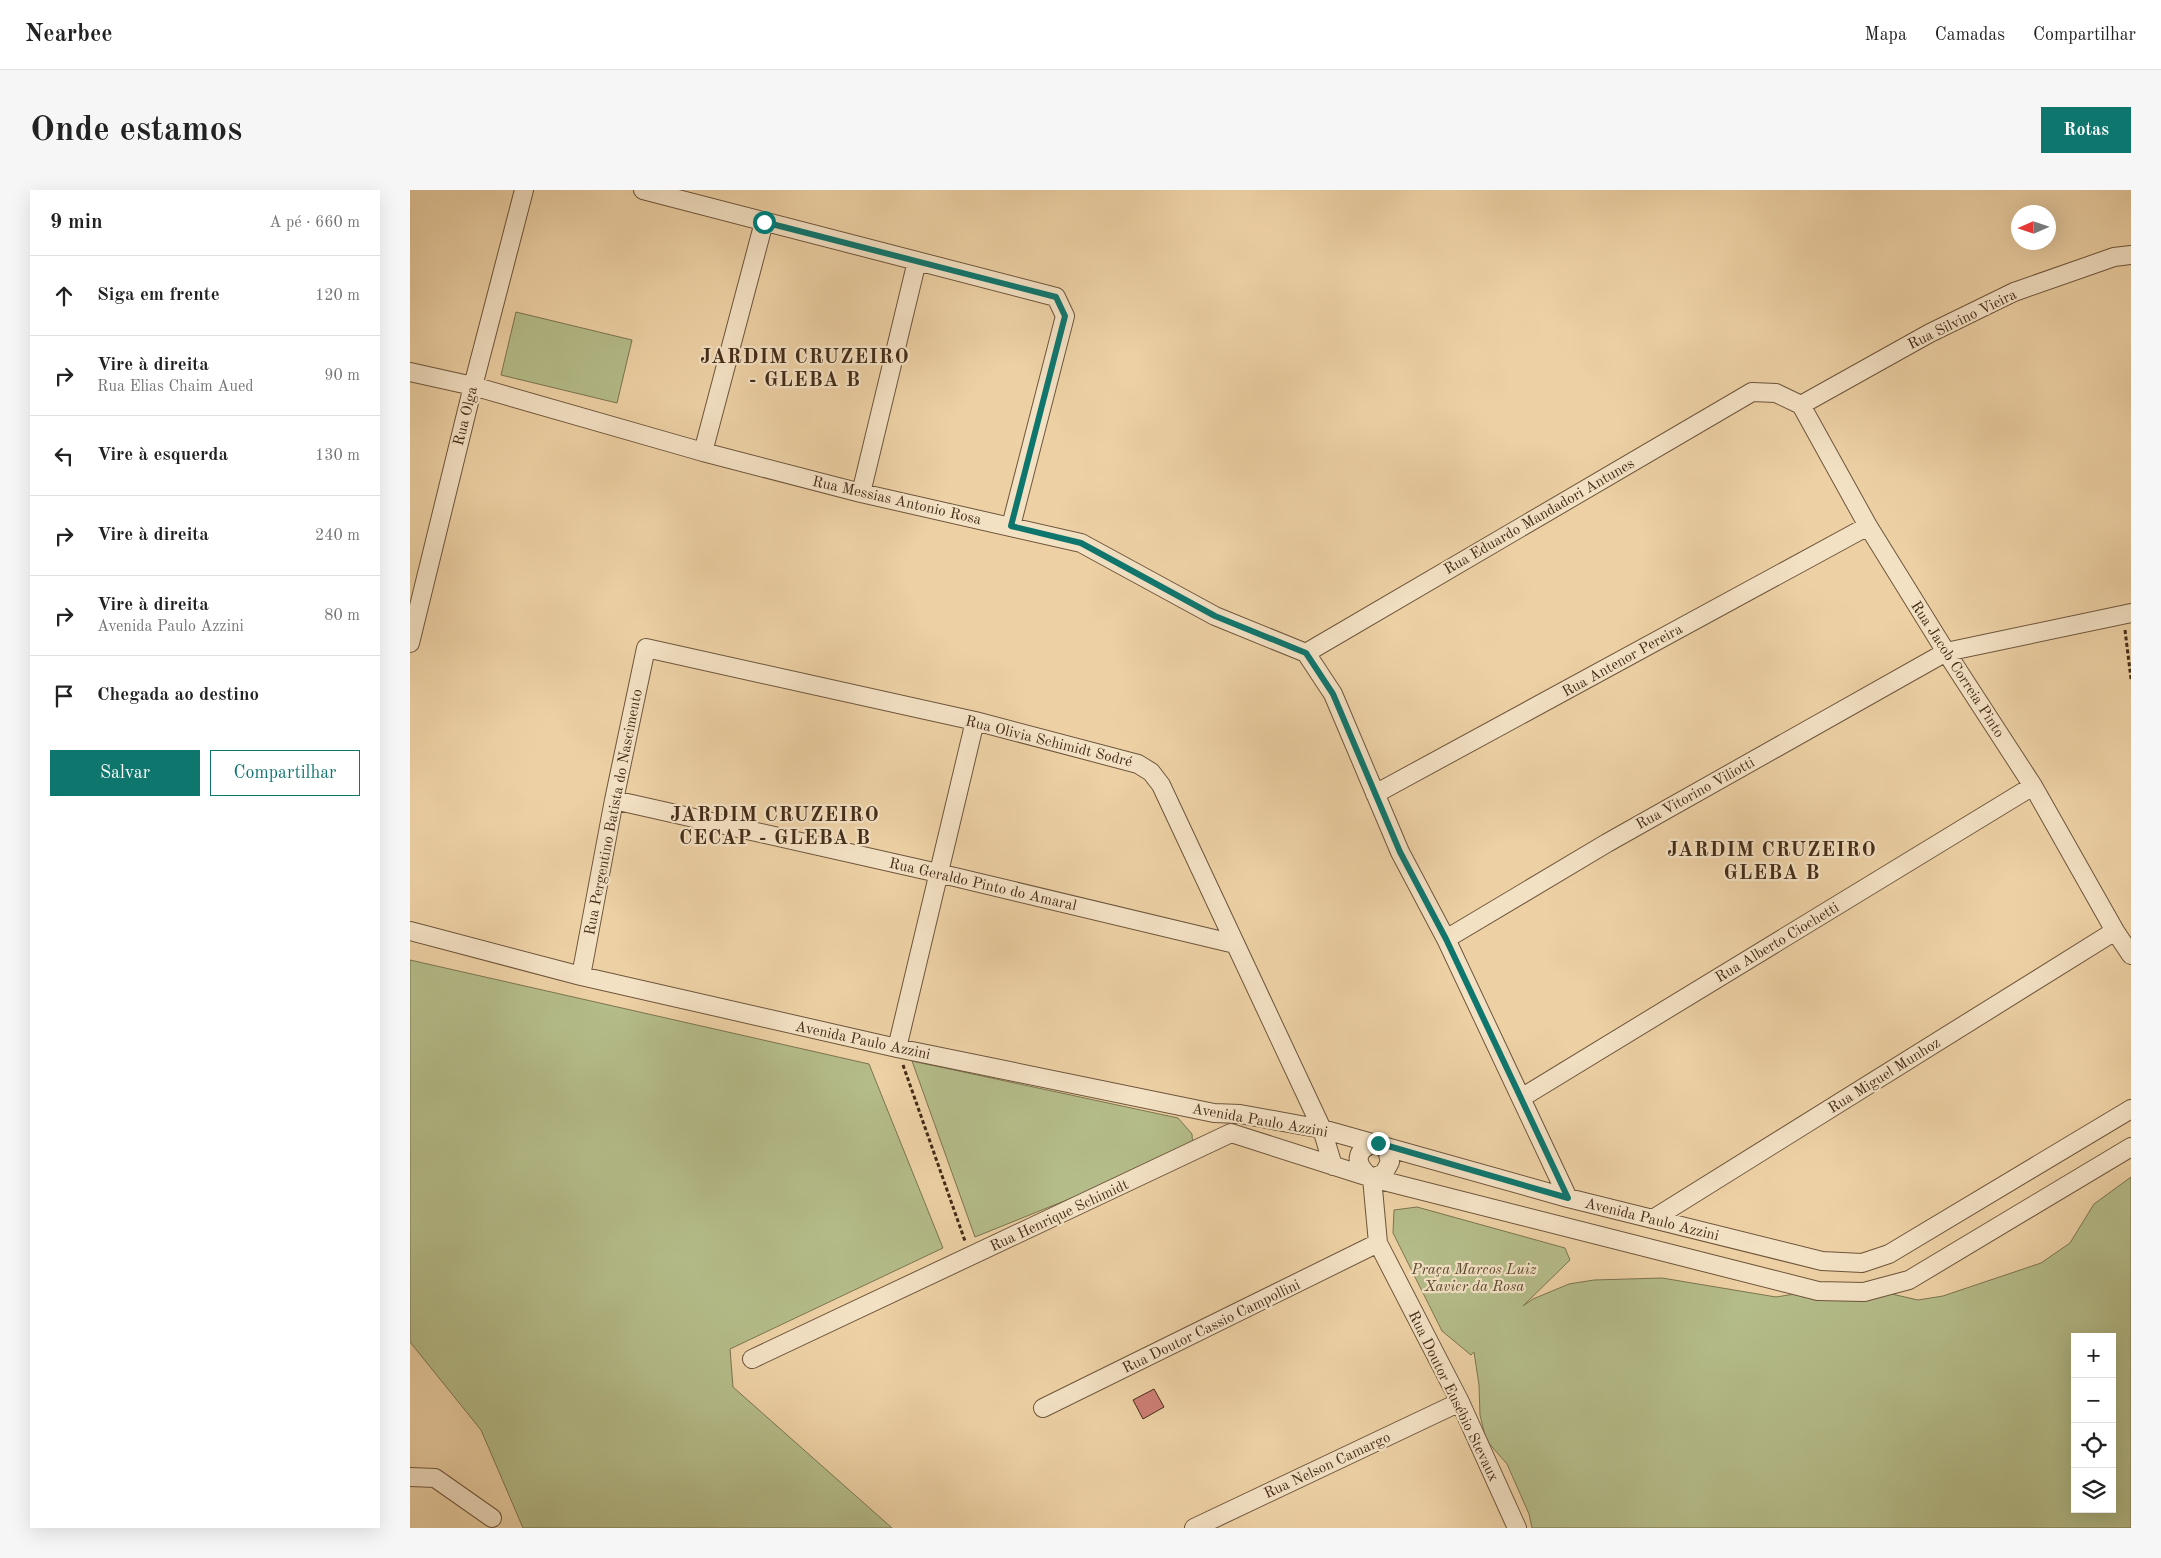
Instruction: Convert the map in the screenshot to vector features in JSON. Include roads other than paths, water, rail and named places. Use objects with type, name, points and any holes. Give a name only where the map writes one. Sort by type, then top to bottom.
[{"type":"street","name":"Rua Olga","points":[[410,643],[473,386],[524,190]]},
{"type":"street","points":[[643,190],[1056,297],[1065,316],[1011,526]]},
{"type":"street","points":[[704,452],[764,222]]},
{"type":"street","name":"Rua Silvino Vieira","points":[[1801,405],[1930,334],[2014,292],[2114,257],[2131,255]]},
{"type":"street","points":[[861,493],[917,261]]},
{"type":"street","name":"Rua Messias Antonio Rosa","points":[[410,372],[473,386],[704,452],[861,493],[1081,543],[1215,616],[1306,653]]},
{"type":"street","name":"Rua Eduardo Mandadori Antunes","points":[[1306,653],[1752,392],[1776,394],[1801,405]]},
{"type":"street","name":"Rua Jacob Correia Pinto","points":[[1801,405],[1868,526],[1946,652],[2033,786],[2115,931],[2131,955]]},
{"type":"street","name":"Rua Antenor Pereira","points":[[1375,794],[1868,526]]},
{"type":"street","name":"Rua Vitorino Viliotti","points":[[1446,939],[1607,843],[1946,652],[2130,614]]},
{"type":"street","name":"Rua Olivia Schimidt Sodré","points":[[646,648],[975,721],[1138,764],[1151,772],[1161,785],[1322,1129],[1333,1166]]},
{"type":"street","name":"Rua Pergentino Batista do Nascimento","points":[[582,976],[614,800],[646,648]]},
{"type":"street","points":[[1306,653],[1333,694],[1400,852],[1446,939],[1568,1198]]},
{"type":"street","points":[[897,1048],[975,721]]},
{"type":"street","name":"Rua Alberto Ciochetti","points":[[1521,1098],[2033,786]]},
{"type":"street","name":"Rua Geraldo Pinto do Amaral","points":[[614,800],[938,873],[1235,944]]},
{"type":"street","name":"Avenida Paulo Azzini","points":[[410,931],[582,976],[897,1048],[1214,1113],[1240,1114],[1322,1129],[1378,1143],[1568,1198],[1822,1261],[1862,1264],[1889,1254],[2131,1109]]},
{"type":"street","name":"Rua Miguel Munhoz","points":[[1653,1219],[2115,931]]},
{"type":"street","points":[[1214,1113],[1231,1133],[1372,1178],[1384,1173],[1390,1162],[1387,1150],[1378,1143]]},
{"type":"street","points":[[1231,1133],[1240,1114]]},
{"type":"street","name":"Rua Henrique Schimidt","points":[[752,1359],[1231,1133]]},
{"type":"street","name":"Avenida Paulo Azzini","points":[[1372,1178],[1818,1291],[1864,1292],[1909,1280],[2131,1147]]},
{"type":"street","name":"Rua Doutor Eusébio Stevaux","points":[[1372,1178],[1378,1243],[1460,1402],[1518,1528]]},
{"type":"street","name":"Rua Doutor Cassio Campollini","points":[[1043,1408],[1378,1243]]},
{"type":"street","name":"Rua Nelson Camargo","points":[[1194,1528],[1460,1402]]},
{"type":"street","points":[[410,1477],[435,1478],[492,1518]]},
{"type":"district","name":"JARDIM CRUZEIRO - GLEBA B","points":[[805,368]]},
{"type":"district","name":"JARDIM CRUZEIRO CECAP - GLEBA B","points":[[775,826]]},
{"type":"district","name":"JARDIM CRUZEIRO GLEBA B","points":[[1772,860]]},
{"type":"park label","name":"Praça Marcos Luiz Xavier da Rosa","points":[[1474,1278]]}]
